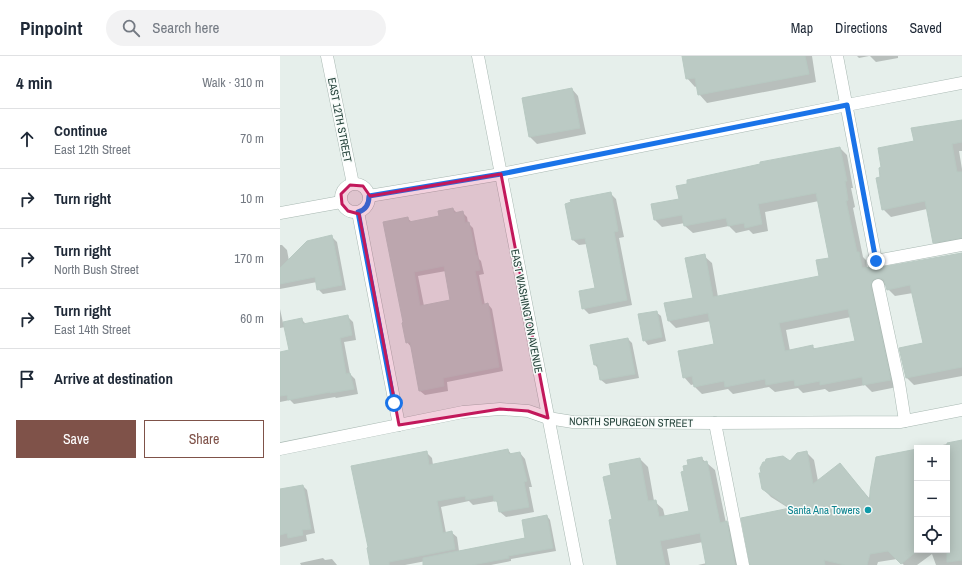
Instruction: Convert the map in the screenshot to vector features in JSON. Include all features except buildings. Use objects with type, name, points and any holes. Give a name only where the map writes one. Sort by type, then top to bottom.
[{"type":"street","name":"EAST 12TH STREET","points":[[327,56],[353,184]]},
{"type":"street","name":"EAST WASHINGTON AVENUE","points":[[478,56],[577,565]]},
{"type":"street","points":[[837,56],[876,261],[962,245]]},
{"type":"street","points":[[369,196],[501,174],[962,83]]},
{"type":"street","points":[[353,184],[363,186],[369,196],[366,207],[358,212],[348,211],[344,208],[341,202],[341,194],[343,190],[353,184]]},
{"type":"street","points":[[280,213],[341,202]]},
{"type":"street","points":[[358,212],[399,425]]},
{"type":"street","points":[[878,285],[899,384],[905,421]]},
{"type":"street","name":"NORTH SPURGEON STREET","points":[[280,449],[463,412],[500,409],[528,411],[548,418],[573,422],[715,423],[900,422],[962,410]]},
{"type":"street","points":[[715,423],[742,565]]},
{"type":"highlighted area","points":[[501,174],[548,418],[528,411],[500,409],[399,425],[359,214],[348,211],[342,204],[341,194],[350,185],[363,186],[370,196]]},
{"type":"place","name":"Santa Ana Towers","points":[[868,510]]},
{"type":"route","points":[[394,403],[358,212],[363,211],[366,207],[369,196],[501,174],[847,105],[876,261]]}]
